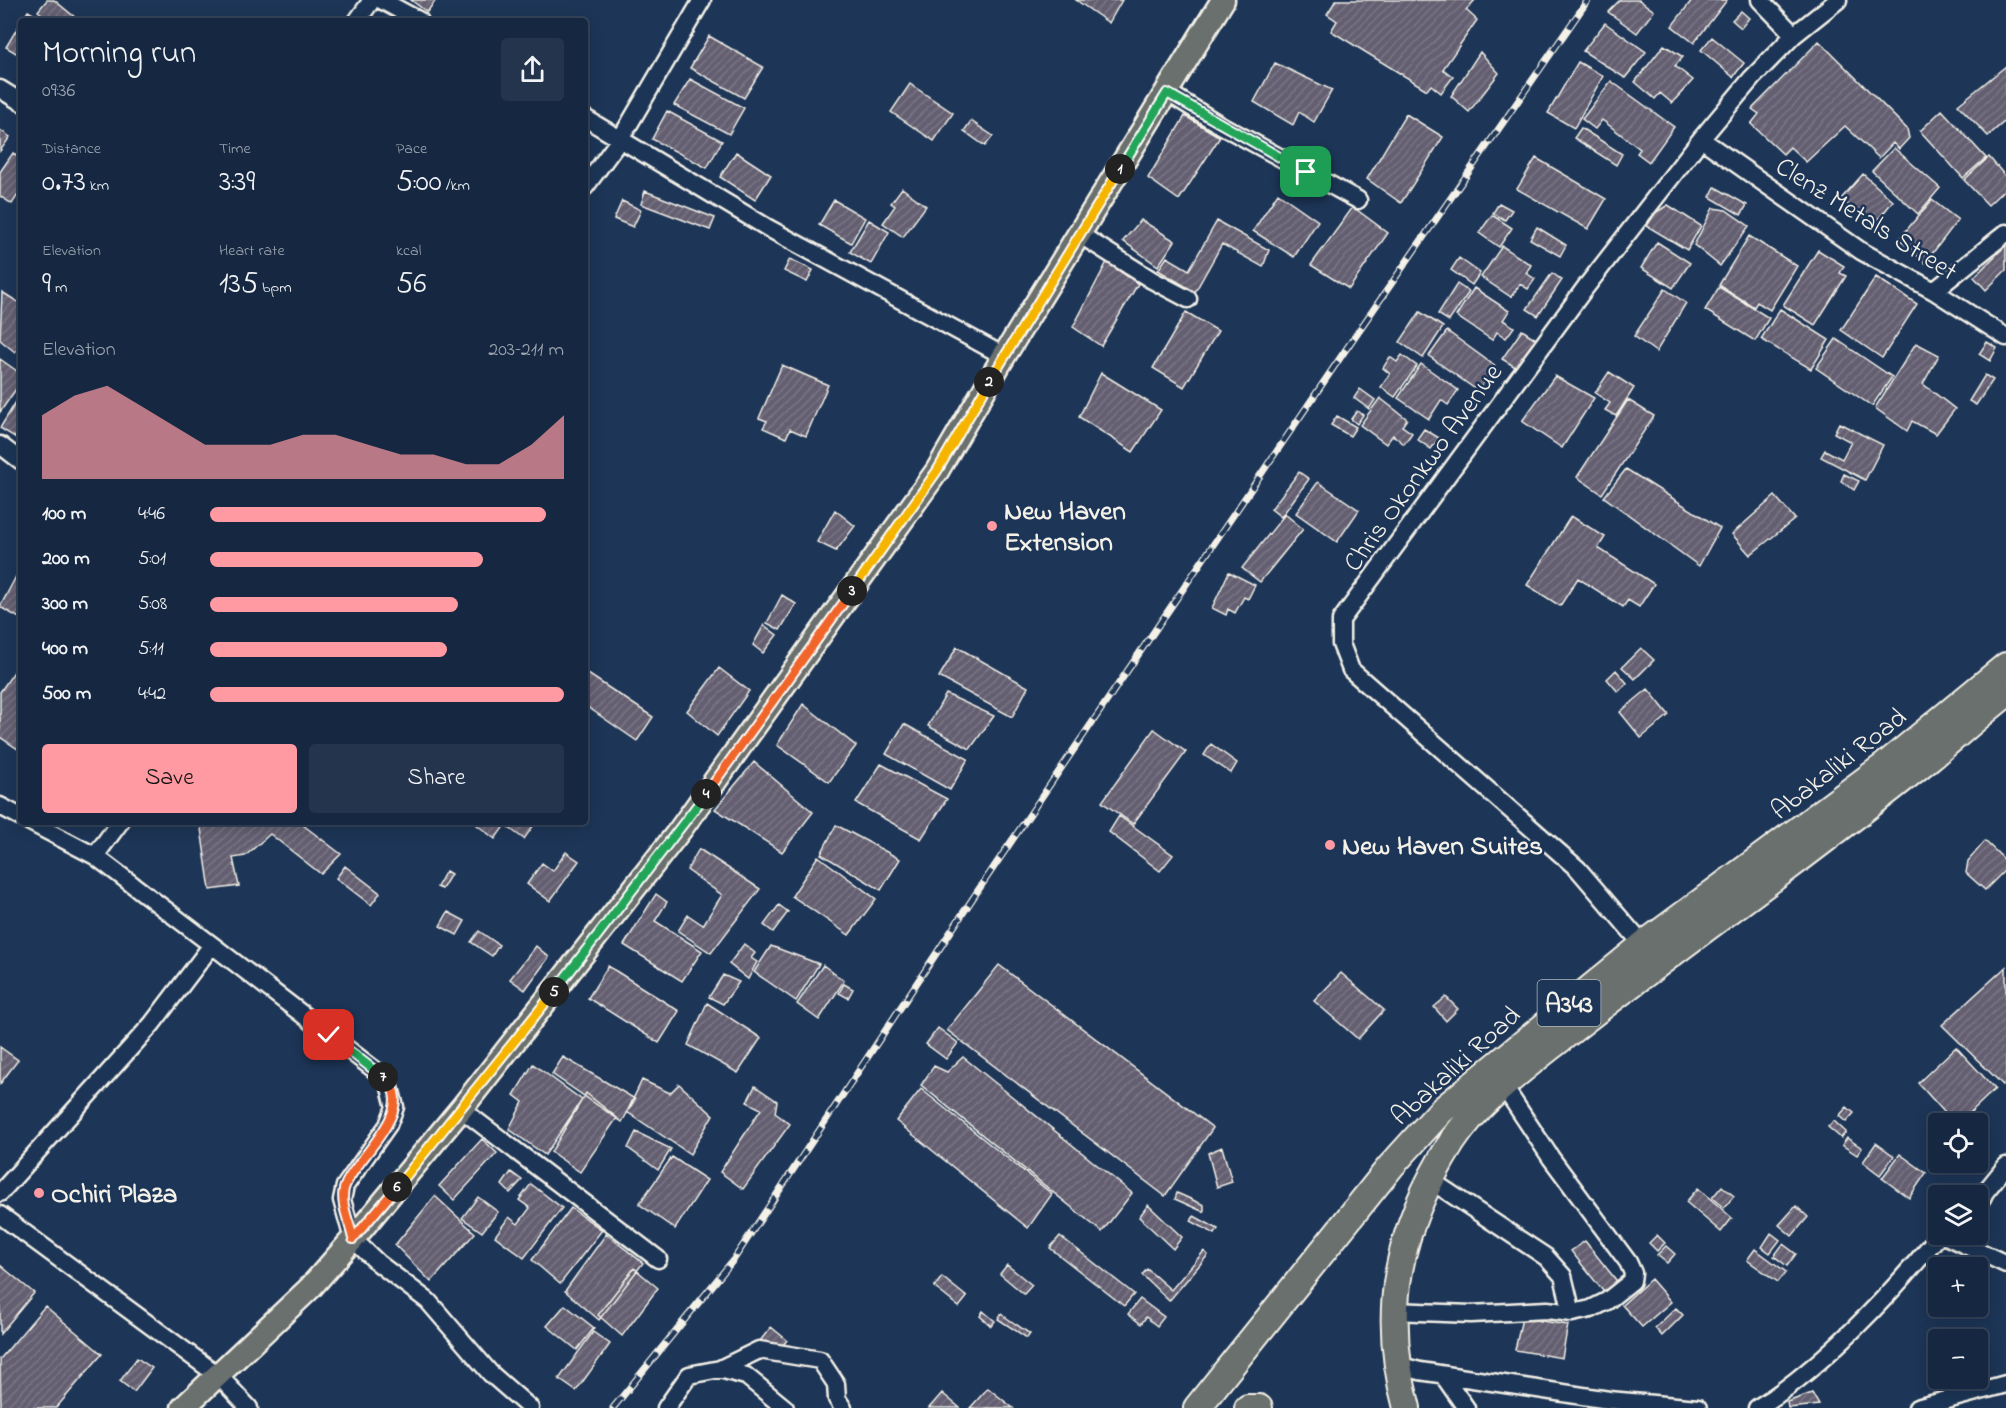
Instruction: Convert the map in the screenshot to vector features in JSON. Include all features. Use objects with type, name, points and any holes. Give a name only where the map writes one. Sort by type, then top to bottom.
[{"type":"highway","name":"Abakaliki Road","points":[[1197,1408],[1391,1166],[1441,1111],[1643,945],[1866,780],[2006,666]]},
{"type":"highway","name":"Abakaliki Road","points":[[1430,1180],[1468,1120],[1504,1087],[1660,960],[1844,824],[2004,699]]},
{"type":"highway","name":"A343","points":[[1407,1408],[1397,1365],[1393,1311],[1398,1268],[1407,1234],[1417,1205],[1430,1180]]},
{"type":"highway","points":[[1248,1408],[1259,1408]]},
{"type":"main road","points":[[183,1408],[310,1288],[353,1239],[461,1109],[680,830],[937,471],[1004,356],[1223,0]]},
{"type":"street","points":[[359,18],[372,0]]},
{"type":"street","points":[[381,0],[414,18]]},
{"type":"street","points":[[588,183],[621,138],[702,0]]},
{"type":"street","points":[[1760,0],[1794,35]]},
{"type":"street","name":"Chris Okonkwo Avenue","points":[[1643,945],[1578,869],[1351,670],[1341,644],[1341,620],[1585,288],[1701,140],[1752,78],[1794,35],[1838,0]]},
{"type":"street","points":[[0,89],[18,100]]},
{"type":"street","points":[[1167,93],[1358,200]]},
{"type":"street","points":[[588,120],[768,228],[1004,356]]},
{"type":"street","name":"Clenz Metals Street","points":[[1701,140],[1861,251],[1934,291],[2006,337]]},
{"type":"street","points":[[1934,291],[2006,233]]},
{"type":"street","points":[[1079,234],[1152,280],[1188,299]]},
{"type":"street","points":[[0,446],[18,459]]},
{"type":"street","points":[[0,806],[18,815]]},
{"type":"street","points":[[36,825],[95,856],[387,1080],[394,1107],[388,1125],[345,1186],[342,1200],[353,1239],[378,1263],[428,1301],[490,1372],[530,1408]]},
{"type":"street","points":[[95,856],[118,825]]},
{"type":"street","points":[[0,1193],[152,1024],[212,945]]},
{"type":"street","points":[[1393,1311],[1471,1314],[1547,1310],[1572,1313],[1591,1309],[1628,1286],[1633,1273],[1504,1087]]},
{"type":"street","points":[[461,1109],[658,1259]]},
{"type":"street","points":[[1988,1188],[2006,1166]]},
{"type":"street","points":[[1430,1180],[1546,1257],[1563,1276],[1572,1313]]},
{"type":"street","points":[[0,1215],[219,1376],[249,1408]]},
{"type":"street","points":[[1756,1408],[1776,1397],[1842,1340],[1931,1245]]},
{"type":"street","points":[[1965,1245],[2006,1264]]},
{"type":"street","points":[[666,1408],[688,1375],[720,1369],[759,1350],[820,1360],[836,1384],[837,1399],[843,1408]]},
{"type":"street","points":[[1397,1365],[1443,1375],[1609,1400],[1698,1408]]},
{"type":"street","points":[[720,1369],[746,1376],[784,1408]]},
{"type":"street","points":[[1443,1375],[1466,1408]]},
{"type":"street","points":[[1917,1408],[2006,1384]]},
{"type":"building","points":[[47,0],[54,0],[76,18],[46,18],[38,11]]},
{"type":"building","points":[[411,0],[436,0],[427,12]]},
{"type":"building","points":[[1076,0],[1122,0],[1109,23]]},
{"type":"building","points":[[1336,0],[1475,0],[1466,10],[1477,20],[1443,69],[1453,77],[1441,93],[1431,85],[1427,90],[1331,31],[1337,21],[1327,14]]},
{"type":"building","points":[[1620,0],[1639,0],[1654,11],[1637,33],[1608,12]]},
{"type":"building","points":[[1692,0],[1727,0],[1694,43],[1672,26]]},
{"type":"building","points":[[28,11],[40,18],[24,18]]},
{"type":"building","points":[[1741,11],[1749,18],[1741,28],[1732,20]]},
{"type":"building","points":[[1605,23],[1646,52],[1625,78],[1583,51]]},
{"type":"building","points":[[18,27],[18,54],[6,47]]},
{"type":"building","points":[[709,36],[763,67],[744,98],[690,68]]},
{"type":"building","points":[[1712,37],[1744,63],[1733,77],[1701,50]]},
{"type":"building","points":[[1819,41],[1907,129],[1909,138],[1899,149],[1893,143],[1879,158],[1845,126],[1806,162],[1790,147],[1783,154],[1751,124],[1759,114],[1752,109]]},
{"type":"building","points":[[1664,45],[1683,57],[1675,66],[1693,80],[1672,103],[1660,93],[1655,99],[1635,82]]},
{"type":"building","points":[[1480,52],[1499,73],[1469,112],[1451,96]]},
{"type":"building","points":[[1578,62],[1603,76],[1574,128],[1548,113]]},
{"type":"building","points":[[1275,63],[1332,90],[1314,122],[1299,112],[1293,125],[1254,102]]},
{"type":"building","points":[[2006,66],[2006,124],[2004,122],[1988,136],[1958,105]]},
{"type":"building","points":[[690,79],[744,108],[729,134],[674,105]]},
{"type":"building","points":[[1611,81],[1674,127],[1649,162],[1637,153],[1640,149],[1602,120],[1595,129],[1582,119]]},
{"type":"building","points":[[910,84],[953,113],[934,141],[891,112]]},
{"type":"building","points":[[1942,110],[1986,158],[1963,178],[1920,131]]},
{"type":"building","points":[[667,111],[722,141],[707,168],[652,139]]},
{"type":"building","points":[[1406,114],[1443,137],[1401,203],[1367,179]]},
{"type":"building","points":[[1185,116],[1220,137],[1179,200],[1148,178]]},
{"type":"building","points":[[971,121],[993,136],[985,146],[964,131]]},
{"type":"building","points":[[1581,128],[1622,154],[1616,165],[1574,138]]},
{"type":"building","points":[[0,130],[10,137],[0,151]]},
{"type":"building","points":[[1894,148],[1940,188],[1918,214],[1872,171]]},
{"type":"building","points":[[736,152],[771,175],[755,200],[720,177]]},
{"type":"building","points":[[13,153],[18,156],[18,195],[12,204],[0,196],[0,172]]},
{"type":"building","points":[[1989,157],[2006,177],[2006,188],[1988,205],[1964,180]]},
{"type":"building","points":[[1536,158],[1606,199],[1588,229],[1517,189]]},
{"type":"building","points":[[1863,174],[1893,201],[1873,226],[1841,199]]},
{"type":"building","points":[[1715,187],[1747,205],[1741,215],[1710,197]]},
{"type":"building","points":[[902,188],[926,206],[903,237],[883,223],[895,206],[891,203]]},
{"type":"building","points":[[645,191],[715,218],[710,230],[641,204]]},
{"type":"building","points":[[1278,193],[1318,221],[1294,257],[1253,231]]},
{"type":"building","points":[[834,200],[865,218],[851,243],[819,225]]},
{"type":"building","points":[[1932,200],[1958,220],[1925,263],[1899,239]]},
{"type":"building","points":[[622,201],[641,210],[633,227],[614,219]]},
{"type":"building","points":[[1499,203],[1512,210],[1505,220],[1493,213]]},
{"type":"building","points":[[1668,205],[1701,226],[1687,250],[1647,226],[1655,213]]},
{"type":"building","points":[[1353,207],[1388,233],[1349,289],[1311,265]]},
{"type":"building","points":[[1713,208],[1726,210],[1749,226],[1720,266],[1694,245]]},
{"type":"building","points":[[1492,215],[1512,228],[1499,247],[1479,233]]},
{"type":"building","points":[[869,220],[889,232],[871,264],[850,252]]},
{"type":"building","points":[[1141,220],[1175,241],[1158,266],[1123,241]]},
{"type":"building","points":[[1217,221],[1269,250],[1263,267],[1222,244],[1195,292],[1158,270],[1167,257],[1189,270]]},
{"type":"building","points":[[1537,227],[1566,245],[1560,256],[1530,239]]},
{"type":"building","points":[[1749,236],[1797,266],[1770,310],[1757,302],[1754,307],[1719,285]]},
{"type":"building","points":[[1657,242],[1690,263],[1673,288],[1641,268]]},
{"type":"building","points":[[2006,245],[2006,270],[1986,290],[1974,277]]},
{"type":"building","points":[[1502,246],[1531,265],[1526,273],[1535,279],[1528,289],[1520,284],[1511,297],[1481,277]]},
{"type":"building","points":[[1818,250],[1844,266],[1840,273],[1846,276],[1815,325],[1783,305]]},
{"type":"building","points":[[1459,258],[1480,273],[1472,285],[1451,270]]},
{"type":"building","points":[[790,259],[813,270],[807,282],[784,271]]},
{"type":"building","points":[[1107,262],[1138,284],[1101,346],[1073,327]]},
{"type":"building","points":[[1552,273],[1562,280],[1538,316],[1527,309]]},
{"type":"building","points":[[1876,277],[1917,304],[1882,358],[1841,330]]},
{"type":"building","points":[[1457,284],[1469,292],[1449,321],[1438,314]]},
{"type":"building","points":[[1719,287],[1769,318],[1755,341],[1705,310]]},
{"type":"building","points":[[1474,288],[1509,311],[1503,320],[1514,327],[1506,338],[1497,332],[1492,340],[1456,316]]},
{"type":"building","points":[[1665,289],[1686,303],[1656,352],[1634,336]]},
{"type":"building","points":[[2,292],[18,302],[18,348],[15,352],[0,340]]},
{"type":"building","points":[[1780,309],[1829,340],[1811,369],[1761,339]]},
{"type":"building","points":[[1186,312],[1218,331],[1184,387],[1153,368]]},
{"type":"building","points":[[1420,312],[1443,327],[1423,358],[1400,342]]},
{"type":"building","points":[[1522,330],[1536,339],[1517,368],[1502,359]]},
{"type":"building","points":[[1447,331],[1495,366],[1478,391],[1429,356]]},
{"type":"building","points":[[1836,339],[1892,377],[1872,406],[1816,368]]},
{"type":"building","points":[[1987,342],[1997,348],[1990,361],[1979,354]]},
{"type":"building","points":[[1916,343],[1939,355],[1923,384],[1955,409],[1936,434],[1912,421],[1907,431],[1875,408]]},
{"type":"building","points":[[1402,355],[1417,366],[1395,397],[1381,387],[1390,374],[1383,368],[1390,357],[1397,362]]},
{"type":"building","points":[[0,359],[18,372],[18,386],[0,412]]},
{"type":"building","points":[[1421,364],[1458,390],[1448,405],[1441,400],[1429,419],[1398,398]]},
{"type":"building","points":[[782,365],[828,385],[806,436],[790,429],[786,438],[763,428],[767,421],[759,418]]},
{"type":"building","points":[[1609,372],[1634,388],[1616,416],[1605,410],[1610,403],[1595,393]]},
{"type":"building","points":[[1101,373],[1161,410],[1133,452],[1079,417]]},
{"type":"building","points":[[1985,375],[1993,380],[1976,405],[1969,401]]},
{"type":"building","points":[[1555,376],[1594,398],[1562,448],[1522,421]]},
{"type":"building","points":[[1360,389],[1375,400],[1369,409],[1354,398]]},
{"type":"building","points":[[1380,398],[1407,419],[1402,426],[1412,433],[1404,444],[1393,435],[1386,444],[1360,425]]},
{"type":"building","points":[[18,399],[18,439],[0,428]]},
{"type":"building","points":[[1628,400],[1654,416],[1602,494],[1577,477]]},
{"type":"building","points":[[1357,411],[1363,415],[1357,424],[1351,419]]},
{"type":"building","points":[[1337,416],[1356,427],[1350,436],[1331,425]]},
{"type":"building","points":[[1839,423],[1883,445],[1865,480],[1821,457],[1825,450],[1842,459],[1851,442],[1834,433]]},
{"type":"building","points":[[1424,429],[1439,438],[1431,449],[1417,439]]},
{"type":"building","points":[[1626,469],[1720,528],[1699,566],[1604,497]]},
{"type":"building","points":[[1299,472],[1309,479],[1281,517],[1271,509]]},
{"type":"building","points":[[1844,474],[1859,481],[1854,490],[1841,481]]},
{"type":"building","points":[[1318,482],[1359,510],[1337,542],[1296,513]]},
{"type":"building","points":[[1775,496],[1795,519],[1750,555],[1732,534]]},
{"type":"building","points":[[835,510],[855,526],[836,551],[817,542]]},
{"type":"building","points":[[1285,514],[1303,529],[1260,582],[1242,568]]},
{"type":"building","points":[[1571,516],[1605,537],[1598,548],[1654,584],[1639,607],[1628,600],[1623,607],[1578,578],[1560,606],[1527,585]]},
{"type":"building","points":[[1229,572],[1255,585],[1248,599],[1244,597],[1235,613],[1228,609],[1226,615],[1212,608]]},
{"type":"building","points":[[18,573],[18,617],[0,607]]},
{"type":"building","points":[[782,595],[796,604],[780,630],[767,623]]},
{"type":"building","points":[[764,625],[777,635],[763,653],[753,645]]},
{"type":"building","points":[[957,647],[1028,687],[1012,717],[939,677]]},
{"type":"building","points":[[1641,648],[1654,660],[1635,679],[1622,667]]},
{"type":"building","points":[[18,666],[18,749],[0,737],[0,692]]},
{"type":"building","points":[[719,668],[749,691],[717,736],[687,711]]},
{"type":"building","points":[[1616,670],[1627,683],[1618,692],[1607,679]]},
{"type":"building","points":[[588,674],[653,717],[637,741],[589,708],[588,710]]},
{"type":"building","points":[[1648,689],[1669,715],[1641,738],[1620,712]]},
{"type":"building","points":[[946,694],[994,716],[970,749],[928,726]]},
{"type":"building","points":[[803,704],[856,746],[829,782],[777,745]]},
{"type":"building","points":[[904,724],[968,759],[950,790],[886,754]]},
{"type":"building","points":[[1154,729],[1186,752],[1133,824],[1102,802]]},
{"type":"building","points":[[1211,744],[1237,763],[1231,773],[1204,755]]},
{"type":"building","points":[[754,762],[813,812],[782,852],[715,809]]},
{"type":"building","points":[[881,764],[947,799],[921,839],[856,803]]},
{"type":"building","points":[[1119,816],[1173,855],[1160,871],[1109,832]]},
{"type":"building","points":[[200,825],[303,825],[341,854],[321,874],[270,834],[245,856],[233,858],[239,886],[210,890]]},
{"type":"building","points":[[477,825],[505,825],[495,839]]},
{"type":"building","points":[[505,825],[534,825],[524,839]]},
{"type":"building","points":[[836,825],[900,859],[881,890],[821,854]]},
{"type":"building","points":[[1985,841],[2006,861],[2006,869],[1985,890],[1966,873],[1968,861]]},
{"type":"building","points":[[699,849],[760,889],[711,953],[678,931],[688,915],[703,925],[722,895],[687,870]]},
{"type":"building","points":[[566,852],[579,861],[550,901],[527,884],[542,863],[553,871]]},
{"type":"building","points":[[818,856],[876,899],[849,935],[792,896]]},
{"type":"building","points":[[345,866],[380,893],[371,905],[336,878]]},
{"type":"building","points":[[446,871],[451,874],[442,889],[437,887]]},
{"type":"building","points":[[656,894],[667,902],[655,921],[702,951],[682,981],[624,945]]},
{"type":"building","points":[[779,905],[788,912],[773,932],[764,925]]},
{"type":"building","points":[[448,912],[465,921],[457,935],[440,926]]},
{"type":"building","points":[[479,931],[499,945],[492,956],[471,942]]},
{"type":"building","points":[[744,944],[755,953],[751,958],[757,962],[748,979],[729,964]]},
{"type":"building","points":[[536,946],[549,957],[525,990],[510,979]]},
{"type":"building","points":[[771,946],[819,964],[796,1001],[754,972]]},
{"type":"building","points":[[823,965],[844,981],[819,1020],[797,1004]]},
{"type":"building","points":[[999,965],[1213,1128],[1165,1196],[947,1030]]},
{"type":"building","points":[[608,966],[679,1011],[659,1043],[588,998]]},
{"type":"building","points":[[2006,967],[2006,1083],[2003,1085],[1942,1025]]},
{"type":"building","points":[[1341,973],[1384,1010],[1358,1039],[1314,1001]]},
{"type":"building","points":[[723,975],[739,982],[723,1004],[709,997]]},
{"type":"building","points":[[844,984],[853,989],[848,998],[839,993]]},
{"type":"building","points":[[1446,997],[1458,1009],[1446,1021],[1434,1007]]},
{"type":"building","points":[[707,1003],[761,1038],[738,1073],[688,1045]]},
{"type":"building","points":[[938,1028],[958,1043],[946,1059],[926,1044]]},
{"type":"building","points":[[0,1047],[18,1060],[0,1084]]},
{"type":"building","points":[[1956,1047],[1995,1089],[1970,1113],[1945,1113],[1918,1083]]},
{"type":"building","points":[[563,1057],[635,1099],[622,1122],[552,1074]]},
{"type":"building","points":[[963,1057],[1132,1193],[1102,1232],[921,1085],[934,1066],[947,1072]]},
{"type":"building","points":[[533,1064],[582,1100],[545,1155],[509,1129],[523,1102],[514,1095]]},
{"type":"building","points":[[642,1080],[670,1093],[679,1084],[713,1115],[690,1154],[627,1112]]},
{"type":"building","points":[[755,1086],[777,1101],[775,1113],[790,1124],[743,1189],[720,1172],[761,1109],[747,1102]]},
{"type":"building","points":[[921,1089],[1052,1194],[1028,1228],[896,1121]]},
{"type":"building","points":[[586,1093],[617,1118],[580,1172],[551,1152]]},
{"type":"building","points":[[1847,1107],[1854,1113],[1846,1122],[1839,1116]]},
{"type":"building","points":[[1834,1121],[1846,1132],[1841,1138],[1828,1127]]},
{"type":"building","points":[[636,1132],[671,1149],[658,1170],[628,1148]]},
{"type":"building","points":[[1847,1138],[1862,1148],[1857,1155],[1842,1145]]},
{"type":"building","points":[[482,1139],[497,1153],[454,1200],[439,1186]]},
{"type":"building","points":[[1876,1143],[1894,1156],[1880,1175],[1863,1162]]},
{"type":"building","points":[[1222,1147],[1232,1182],[1217,1187],[1208,1153]]},
{"type":"building","points":[[1900,1154],[1926,1173],[1909,1198],[1882,1178]]},
{"type":"building","points":[[672,1157],[707,1180],[675,1229],[639,1204]]},
{"type":"building","points":[[511,1172],[522,1180],[510,1193],[502,1185]]},
{"type":"building","points":[[531,1184],[562,1208],[524,1258],[495,1236],[509,1217],[518,1224],[530,1208],[519,1200]]},
{"type":"building","points":[[1722,1186],[1734,1196],[1724,1208],[1712,1198]]},
{"type":"building","points":[[1698,1188],[1732,1218],[1721,1232],[1686,1202]]},
{"type":"building","points":[[1177,1193],[1204,1205],[1204,1212],[1175,1199]]},
{"type":"building","points":[[435,1196],[475,1233],[431,1282],[395,1245]]},
{"type":"building","points":[[478,1197],[498,1212],[482,1232],[462,1218]]},
{"type":"building","points":[[1148,1205],[1182,1237],[1173,1249],[1139,1217]]},
{"type":"building","points":[[1796,1206],[1808,1217],[1792,1236],[1779,1225]]},
{"type":"building","points":[[571,1208],[602,1230],[560,1284],[532,1260]]},
{"type":"building","points":[[1194,1216],[1218,1229],[1215,1234],[1191,1221]]},
{"type":"building","points":[[1771,1233],[1780,1240],[1770,1253],[1762,1247]]},
{"type":"building","points":[[606,1234],[643,1263],[599,1320],[565,1291]]},
{"type":"building","points":[[1657,1235],[1665,1243],[1657,1251],[1649,1243]]},
{"type":"building","points":[[1060,1236],[1134,1294],[1124,1306],[1050,1248]]},
{"type":"building","points":[[1585,1241],[1620,1285],[1607,1296],[1571,1251]]},
{"type":"building","points":[[1783,1244],[1796,1254],[1787,1266],[1774,1256]]},
{"type":"building","points":[[1666,1246],[1675,1254],[1667,1263],[1657,1255]]},
{"type":"building","points":[[1755,1249],[1786,1272],[1778,1282],[1747,1260]]},
{"type":"building","points":[[1204,1251],[1208,1255],[1169,1301],[1142,1275],[1147,1269],[1171,1290]]},
{"type":"building","points":[[0,1265],[34,1293],[0,1334]]},
{"type":"building","points":[[1007,1265],[1032,1285],[1024,1294],[1000,1274]]},
{"type":"building","points":[[634,1268],[658,1288],[622,1336],[598,1315]]},
{"type":"building","points":[[942,1277],[967,1297],[959,1307],[934,1287]]},
{"type":"building","points":[[1651,1279],[1671,1302],[1642,1327],[1622,1305]]},
{"type":"building","points":[[1140,1299],[1164,1317],[1157,1326],[1146,1317],[1141,1324],[1128,1314]]},
{"type":"building","points":[[565,1305],[594,1328],[577,1350],[547,1326]]},
{"type":"building","points":[[45,1306],[102,1354],[56,1408],[1,1408],[0,1359]]},
{"type":"building","points":[[1676,1308],[1683,1315],[1662,1336],[1655,1328]]},
{"type":"building","points":[[983,1311],[995,1321],[991,1326],[980,1316]]},
{"type":"building","points":[[1001,1314],[1030,1334],[1027,1338],[998,1319]]},
{"type":"building","points":[[1522,1318],[1568,1325],[1562,1358],[1515,1350]]},
{"type":"building","points":[[771,1327],[787,1340],[776,1354],[760,1341]]},
{"type":"building","points":[[593,1332],[610,1344],[576,1391],[559,1379]]},
{"type":"building","points":[[137,1358],[152,1368],[134,1392],[120,1381]]},
{"type":"building","points":[[988,1388],[1013,1408],[970,1408]]},
{"type":"building","points":[[942,1393],[960,1408],[929,1408]]},
{"type":"building","points":[[1812,1393],[1819,1405],[1788,1408],[1787,1402]]},
{"type":"railway","points":[[613,1408],[734,1259],[979,889],[1353,339],[1588,0]]},
{"type":"place","name":"New Haven Extension","points":[[992,526]]},
{"type":"place","name":"New Haven Suites","points":[[1330,845]]},
{"type":"place","name":"Ochiri Plaza","points":[[39,1193]]},
{"type":"route","points":[[329,1035],[387,1080],[392,1091],[394,1107],[388,1125],[345,1186],[342,1200],[347,1211],[353,1239],[461,1109],[680,830],[876,559],[937,471],[1004,356],[1167,93],[1306,172]]}]
